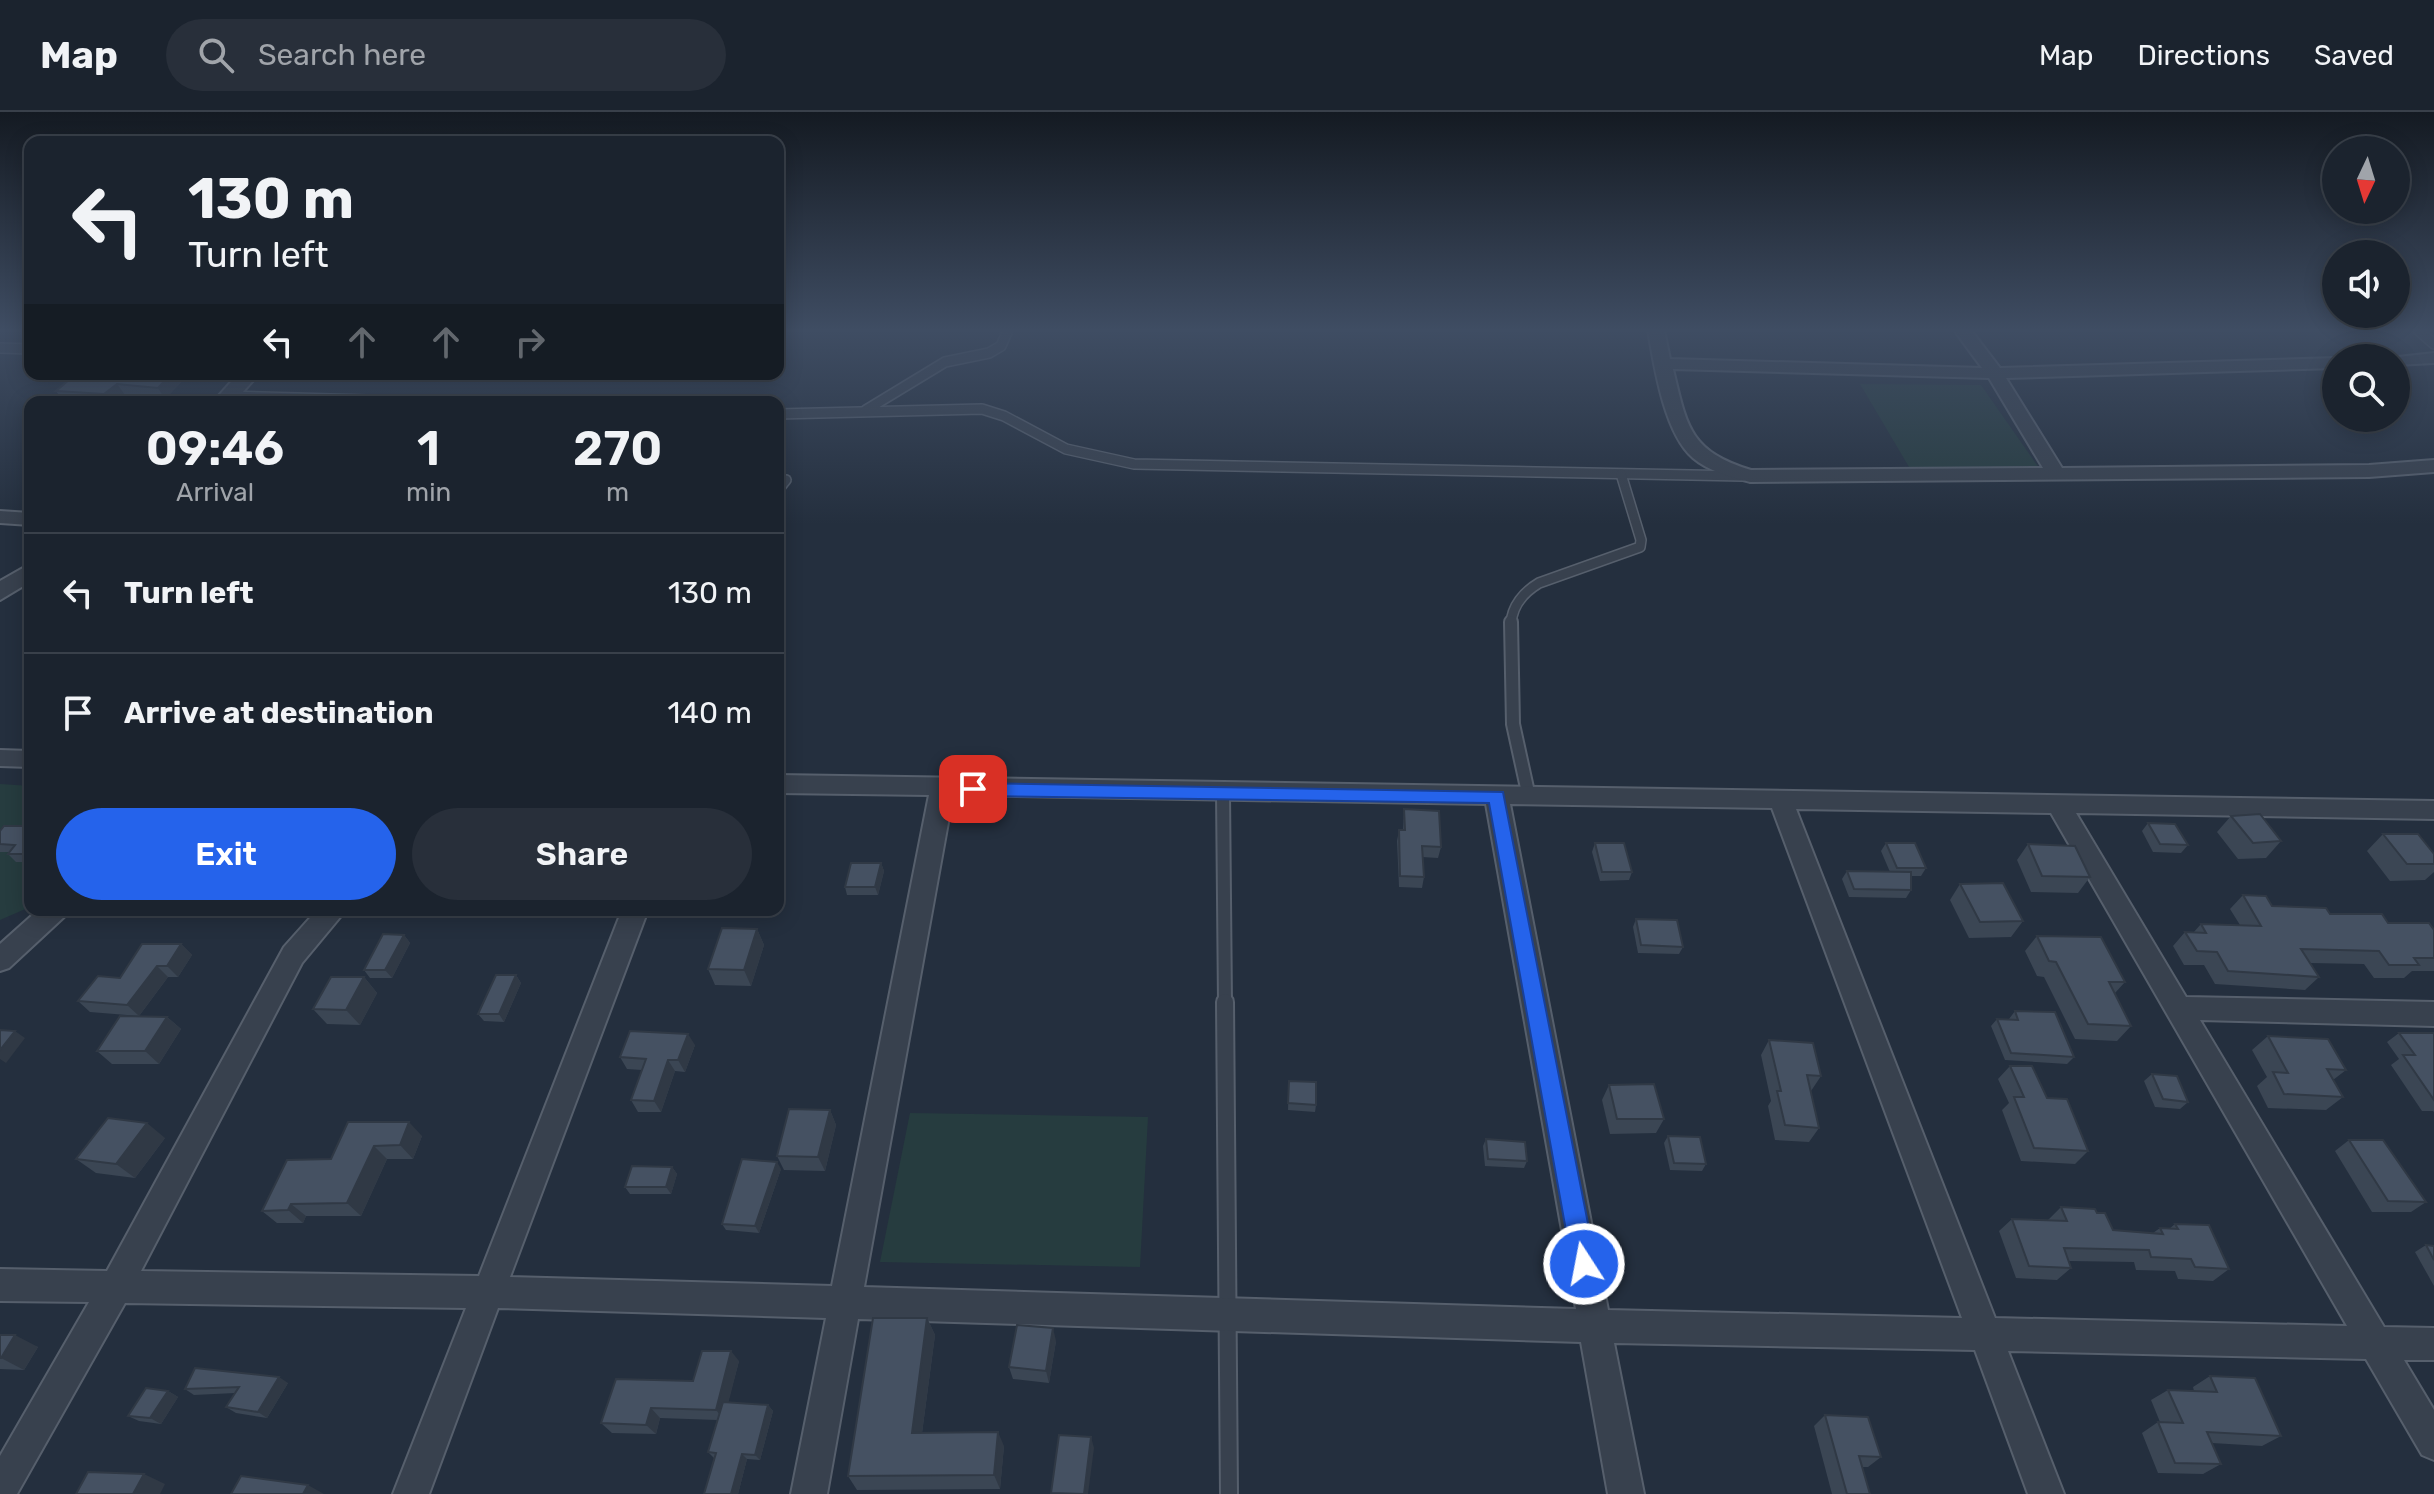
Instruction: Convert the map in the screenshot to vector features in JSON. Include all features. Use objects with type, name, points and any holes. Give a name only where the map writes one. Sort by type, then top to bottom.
[{"type":"street","points":[[1672,394],[1685,432],[1696,451],[1730,470],[1750,476],[2369,471],[2434,466]]},
{"type":"street","points":[[2008,394],[2056,474]]},
{"type":"street","points":[[0,517],[24,519]]},
{"type":"street","points":[[0,592],[24,575]]},
{"type":"street","points":[[0,758],[24,759]]},
{"type":"street","points":[[784,784],[2434,810]]},
{"type":"street","points":[[809,1494],[942,789]]},
{"type":"street","points":[[1497,797],[1626,1494]]},
{"type":"street","points":[[1781,801],[2046,1494]]},
{"type":"street","points":[[2059,805],[2434,1443]]},
{"type":"street","points":[[0,960],[48,916]]},
{"type":"street","points":[[0,1490],[116,1287],[293,955],[328,916]]},
{"type":"street","points":[[411,1494],[633,916]]},
{"type":"street","points":[[2179,1008],[2434,1014]]},
{"type":"street","points":[[0,1285],[489,1292],[1595,1326],[2434,1344]]},
{"type":"lane","points":[[864,412],[892,394]]},
{"type":"lane","points":[[784,414],[982,409],[1001,412],[1065,449],[1134,464],[1750,476]]},
{"type":"lane","points":[[1529,797],[1513,724],[1511,618],[1524,592],[1539,583],[1640,547],[1641,540],[1621,474]]},
{"type":"lane","points":[[1223,793],[1229,1494]]},
{"type":"green space","points":[[1866,394],[1988,394],[2039,468],[1909,467]]},
{"type":"green space","points":[[0,784],[24,786],[24,910],[0,920]]},
{"type":"green space","points":[[910,1113],[1148,1117],[1140,1267],[880,1262]]},
{"type":"building","points":[[1404,809],[1439,811],[1441,847],[1422,846],[1424,877],[1400,876],[1399,830],[1405,830]]},
{"type":"building","points":[[2260,814],[2281,841],[2253,843],[2231,816]]},
{"type":"building","points":[[2148,823],[2175,824],[2188,845],[2160,844]]},
{"type":"building","points":[[4,826],[24,826],[24,854],[8,854],[15,845],[0,844],[0,831]]},
{"type":"building","points":[[2383,834],[2418,834],[2434,854],[2434,864],[2407,864]]},
{"type":"building","points":[[1595,843],[1624,843],[1632,872],[1602,872]]},
{"type":"building","points":[[1886,843],[1915,843],[1926,868],[1897,868]]},
{"type":"building","points":[[2028,844],[2075,846],[2090,877],[2042,876]]},
{"type":"building","points":[[851,863],[881,863],[875,887],[845,887]]},
{"type":"building","points":[[1847,871],[1911,872],[1911,890],[1854,889]]},
{"type":"building","points":[[2003,883],[2023,921],[1980,922],[1960,884]]},
{"type":"building","points":[[2243,895],[2266,896],[2272,906],[2326,908],[2330,914],[2382,914],[2388,923],[2429,923],[2434,930],[2434,958],[2414,958],[2419,965],[2389,965],[2379,951],[2301,949],[2319,977],[2228,971],[2217,952],[2197,951],[2185,932],[2206,933],[2201,924],[2261,926]]},
{"type":"building","points":[[1636,919],[1677,920],[1683,947],[1641,945]]},
{"type":"building","points":[[722,928],[757,929],[744,970],[708,969]]},
{"type":"building","points":[[383,934],[404,935],[385,970],[364,970]]},
{"type":"building","points":[[2037,936],[2101,937],[2125,982],[2109,982],[2131,1026],[2088,1024],[2056,962],[2049,961]]},
{"type":"building","points":[[142,944],[181,944],[167,966],[157,966],[127,1005],[78,1001],[98,976],[120,978]]},
{"type":"building","points":[[496,975],[516,975],[499,1014],[478,1014]]},
{"type":"building","points":[[331,977],[364,977],[346,1010],[313,1009]]},
{"type":"building","points":[[2015,1011],[2055,1012],[2074,1057],[2011,1053],[1997,1019],[2018,1020]]},
{"type":"building","points":[[120,1016],[167,1017],[145,1051],[97,1051]]},
{"type":"building","points":[[0,1030],[15,1031],[0,1050]]},
{"type":"building","points":[[630,1031],[688,1034],[678,1060],[668,1060],[654,1101],[631,1100],[646,1059],[620,1057]]},
{"type":"building","points":[[2399,1033],[2434,1033],[2434,1100],[2403,1055],[2415,1055]]},
{"type":"building","points":[[2268,1036],[2328,1039],[2346,1070],[2327,1069],[2343,1097],[2284,1094],[2273,1072],[2288,1073]]},
{"type":"building","points":[[1769,1040],[1813,1043],[1821,1076],[1807,1075],[1819,1128],[1785,1125]]},
{"type":"building","points":[[2010,1066],[2032,1066],[2047,1098],[2067,1099],[2088,1151],[2034,1148],[2014,1097],[2024,1097]]},
{"type":"building","points":[[2152,1074],[2177,1076],[2188,1102],[2163,1099]]},
{"type":"building","points":[[1289,1081],[1316,1082],[1316,1105],[1288,1103]]},
{"type":"building","points":[[1654,1084],[1664,1119],[1617,1119],[1609,1085]]},
{"type":"building","points":[[789,1109],[830,1110],[818,1157],[777,1156]]},
{"type":"building","points":[[108,1118],[147,1123],[116,1164],[76,1159]]},
{"type":"building","points":[[348,1122],[409,1122],[400,1145],[374,1146],[347,1203],[291,1204],[288,1210],[262,1211],[287,1160],[331,1159]]},
{"type":"building","points":[[1668,1136],[1700,1137],[1706,1164],[1674,1163]]},
{"type":"building","points":[[1486,1139],[1525,1142],[1527,1161],[1488,1159]]},
{"type":"building","points":[[2349,1140],[2383,1140],[2426,1202],[2388,1201]]},
{"type":"building","points":[[742,1159],[777,1162],[755,1226],[722,1224]]},
{"type":"building","points":[[632,1166],[672,1167],[666,1187],[625,1187]]},
{"type":"building","points":[[2061,1207],[2095,1209],[2097,1213],[2105,1213],[2113,1230],[2163,1234],[2160,1228],[2178,1229],[2175,1224],[2209,1225],[2229,1269],[2195,1267],[2191,1259],[2151,1257],[2149,1250],[2064,1248],[2071,1268],[2029,1266],[2012,1219],[2067,1221]]},
{"type":"building","points":[[2426,1245],[2434,1246],[2434,1260]]},
{"type":"building","points":[[873,1318],[927,1318],[912,1433],[998,1432],[994,1475],[848,1476]]},
{"type":"building","points":[[1017,1325],[1053,1328],[1046,1371],[1009,1367]]},
{"type":"building","points":[[0,1335],[15,1335],[1,1358],[0,1358]]},
{"type":"building","points":[[702,1351],[731,1351],[716,1410],[651,1408],[646,1425],[601,1423],[616,1379],[693,1381]]},
{"type":"building","points":[[195,1368],[279,1377],[258,1412],[226,1407],[239,1387],[185,1389]]},
{"type":"building","points":[[2210,1376],[2255,1378],[2281,1436],[2207,1432],[2221,1464],[2175,1463],[2158,1422],[2183,1423],[2168,1390],[2217,1392]]},
{"type":"building","points":[[146,1388],[168,1391],[150,1418],[128,1416]]},
{"type":"building","points":[[723,1402],[768,1405],[755,1455],[742,1454],[731,1494],[704,1494],[716,1453],[708,1452]]},
{"type":"building","points":[[1825,1415],[1868,1417],[1881,1457],[1859,1456],[1870,1494],[1847,1494]]},
{"type":"building","points":[[1059,1435],[1091,1437],[1084,1494],[1051,1493]]},
{"type":"building","points":[[88,1472],[144,1474],[133,1494],[76,1494]]},
{"type":"building","points":[[241,1476],[308,1485],[303,1494],[231,1494]]},
{"type":"route","points":[[973,789],[1497,797],[1584,1264]]}]
